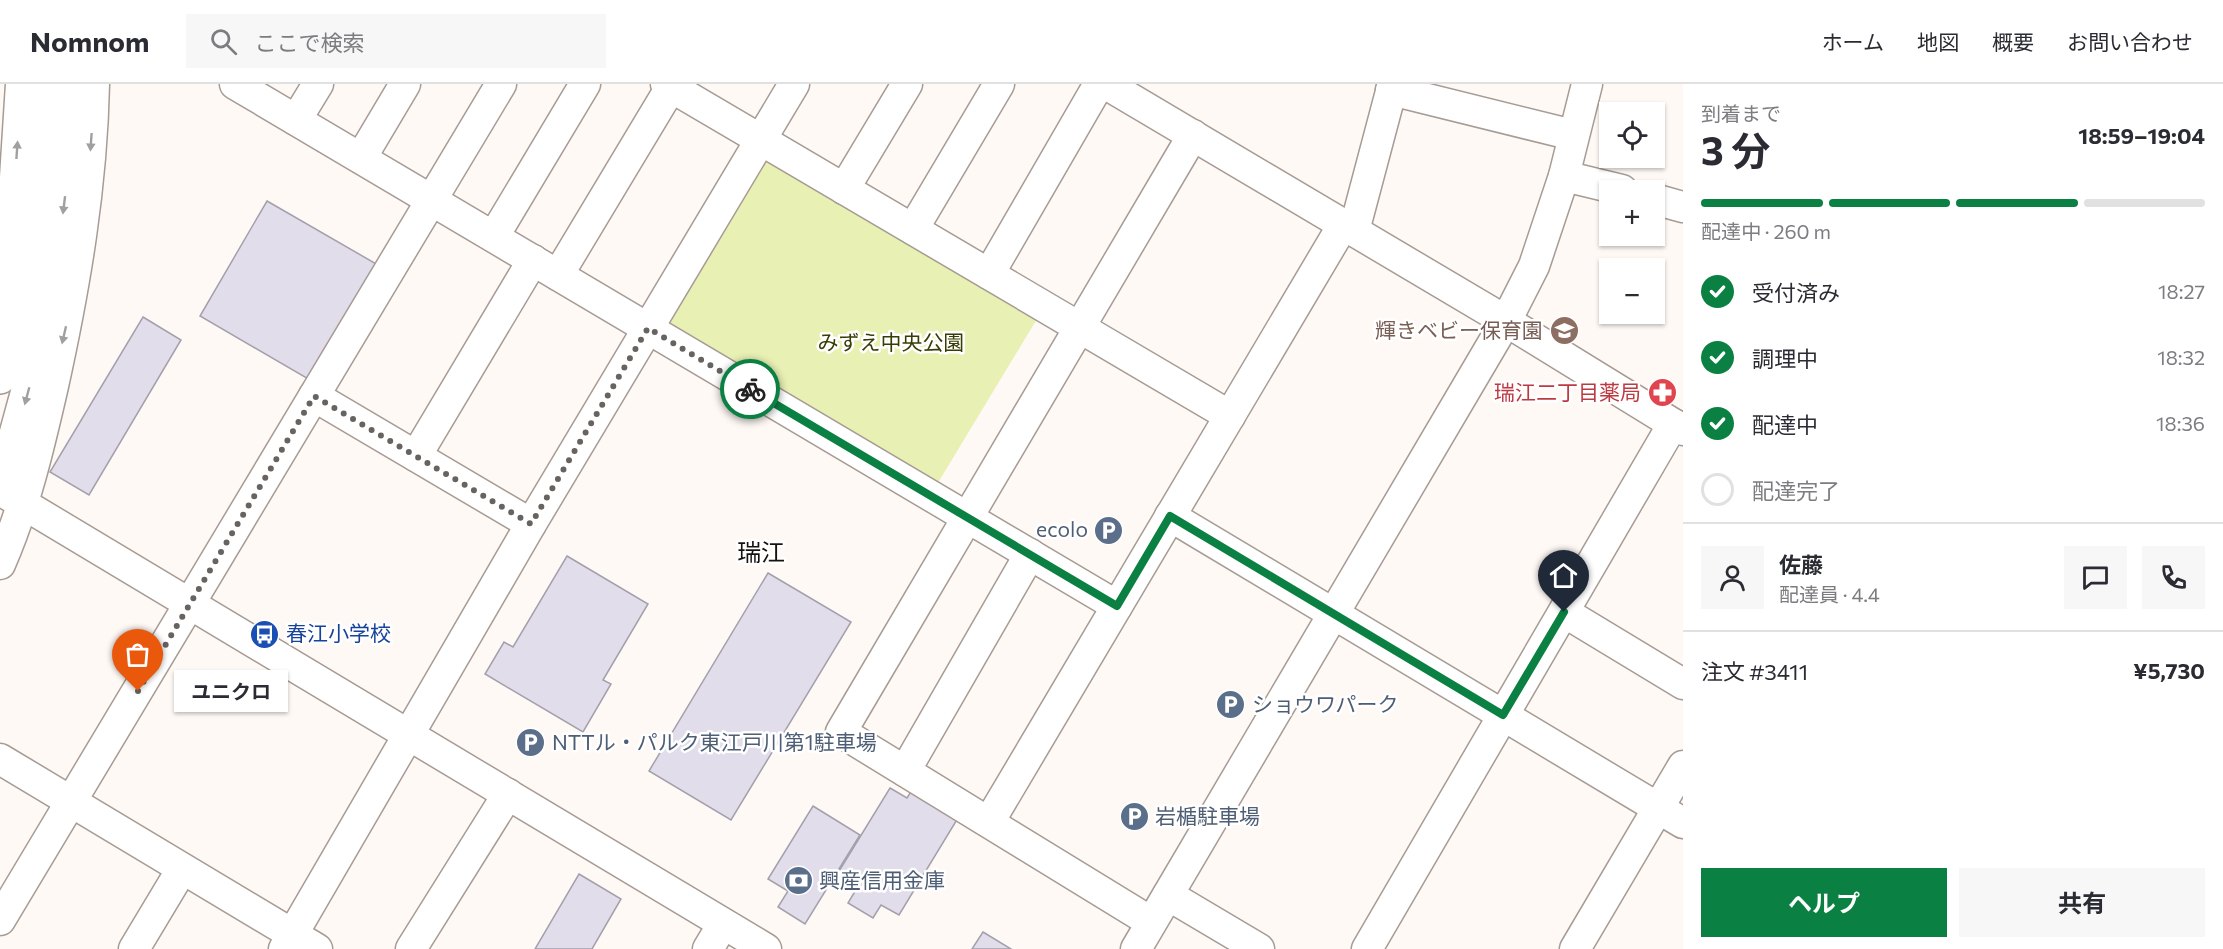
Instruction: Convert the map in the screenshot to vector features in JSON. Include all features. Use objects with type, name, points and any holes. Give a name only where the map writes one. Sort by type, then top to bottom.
[{"type":"highway","points":[[0,377],[24,260],[34,191],[40,84]]},
{"type":"highway","points":[[8,494],[55,274],[66,191],[72,84]]},
{"type":"street","points":[[0,292],[14,193],[21,84]]},
{"type":"street","points":[[0,564],[8,494],[72,298],[87,200],[94,84]]},
{"type":"street","points":[[235,84],[1117,606]]},
{"type":"street","points":[[296,120],[318,84]]},
{"type":"street","points":[[361,158],[405,84]]},
{"type":"street","points":[[0,920],[501,84]]},
{"type":"street","points":[[494,237],[585,84]]},
{"type":"street","points":[[2,766],[182,869],[298,944],[408,734],[794,84]]},
{"type":"street","points":[[844,189],[907,84]]},
{"type":"street","points":[[913,229],[999,84]]},
{"type":"street","points":[[989,274],[1099,84]]},
{"type":"street","points":[[1106,84],[1506,321],[1678,427],[1564,612],[1367,949]]},
{"type":"street","points":[[1136,949],[1506,321],[1534,266],[1564,176],[1587,84]]},
{"type":"street","points":[[558,275],[668,85],[1230,416]]},
{"type":"street","points":[[988,822],[1230,416],[1348,228],[1392,87],[1573,135]]},
{"type":"street","points":[[1151,922],[841,732],[1193,135]]},
{"type":"street","points":[[1564,176],[1599,184]]},
{"type":"street","points":[[1665,202],[1683,207]]},
{"type":"street","points":[[416,456],[533,260]]},
{"type":"street","points":[[314,396],[531,524]]},
{"type":"street","points":[[8,494],[766,949]]},
{"type":"street","points":[[1170,516],[1671,815]]},
{"type":"street","points":[[905,771],[1030,554]]},
{"type":"street","points":[[1564,612],[1683,684]]},
{"type":"street","points":[[1575,949],[1671,815],[1683,766]]},
{"type":"street","points":[[411,949],[508,794]]},
{"type":"street","points":[[134,949],[182,869]]},
{"type":"street","points":[[1168,895],[1259,949]]},
{"type":"street","points":[[708,949],[723,924]]},
{"type":"green space","name":"みずえ中央公園","points":[[773,151],[1043,309],[933,491],[666,326],[759,163]]},
{"type":"building","points":[[267,201],[378,265],[310,380],[200,316]]},
{"type":"building","points":[[143,317],[181,340],[89,495],[50,472]]},
{"type":"building","points":[[567,556],[648,604],[603,680],[611,684],[583,732],[485,674],[504,642],[513,647]]},
{"type":"building","points":[[768,573],[851,622],[731,820],[649,771]]},
{"type":"building","points":[[890,788],[907,798],[912,790],[958,818],[899,915],[881,905],[873,918],[848,903],[857,888],[836,876]]},
{"type":"building","points":[[813,806],[860,835],[805,924],[778,907],[788,891],[768,879]]},
{"type":"building","points":[[579,874],[621,899],[592,949],[535,949]]},
{"type":"building","points":[[983,932],[1011,949],[972,949]]},
{"type":"way so far","points":[[138,691],[314,396],[531,524],[648,328],[750,389]]},
{"type":"place","name":"輝きベビー保育園","points":[[1564,331]]},
{"type":"place","name":"瑞江二丁目薬局","points":[[1662,393]]},
{"type":"place","name":"ecolo","points":[[1109,530]]},
{"type":"place","name":"春江小学校","points":[[265,634]]},
{"type":"place","name":"ユニクロ","points":[[138,691]]},
{"type":"place","name":"ショウワパーク","points":[[1231,705]]},
{"type":"place","name":"NTTル・パルク東江戸川第1駐車場","points":[[531,743]]},
{"type":"place","name":"岩楯駐車場","points":[[1134,817]]},
{"type":"place","name":"興産信用金庫","points":[[798,881]]},
{"type":"district","name":"瑞江","points":[[761,553]]},
{"type":"route","points":[[750,389],[1117,606],[1170,516],[1503,715],[1564,612]]}]
